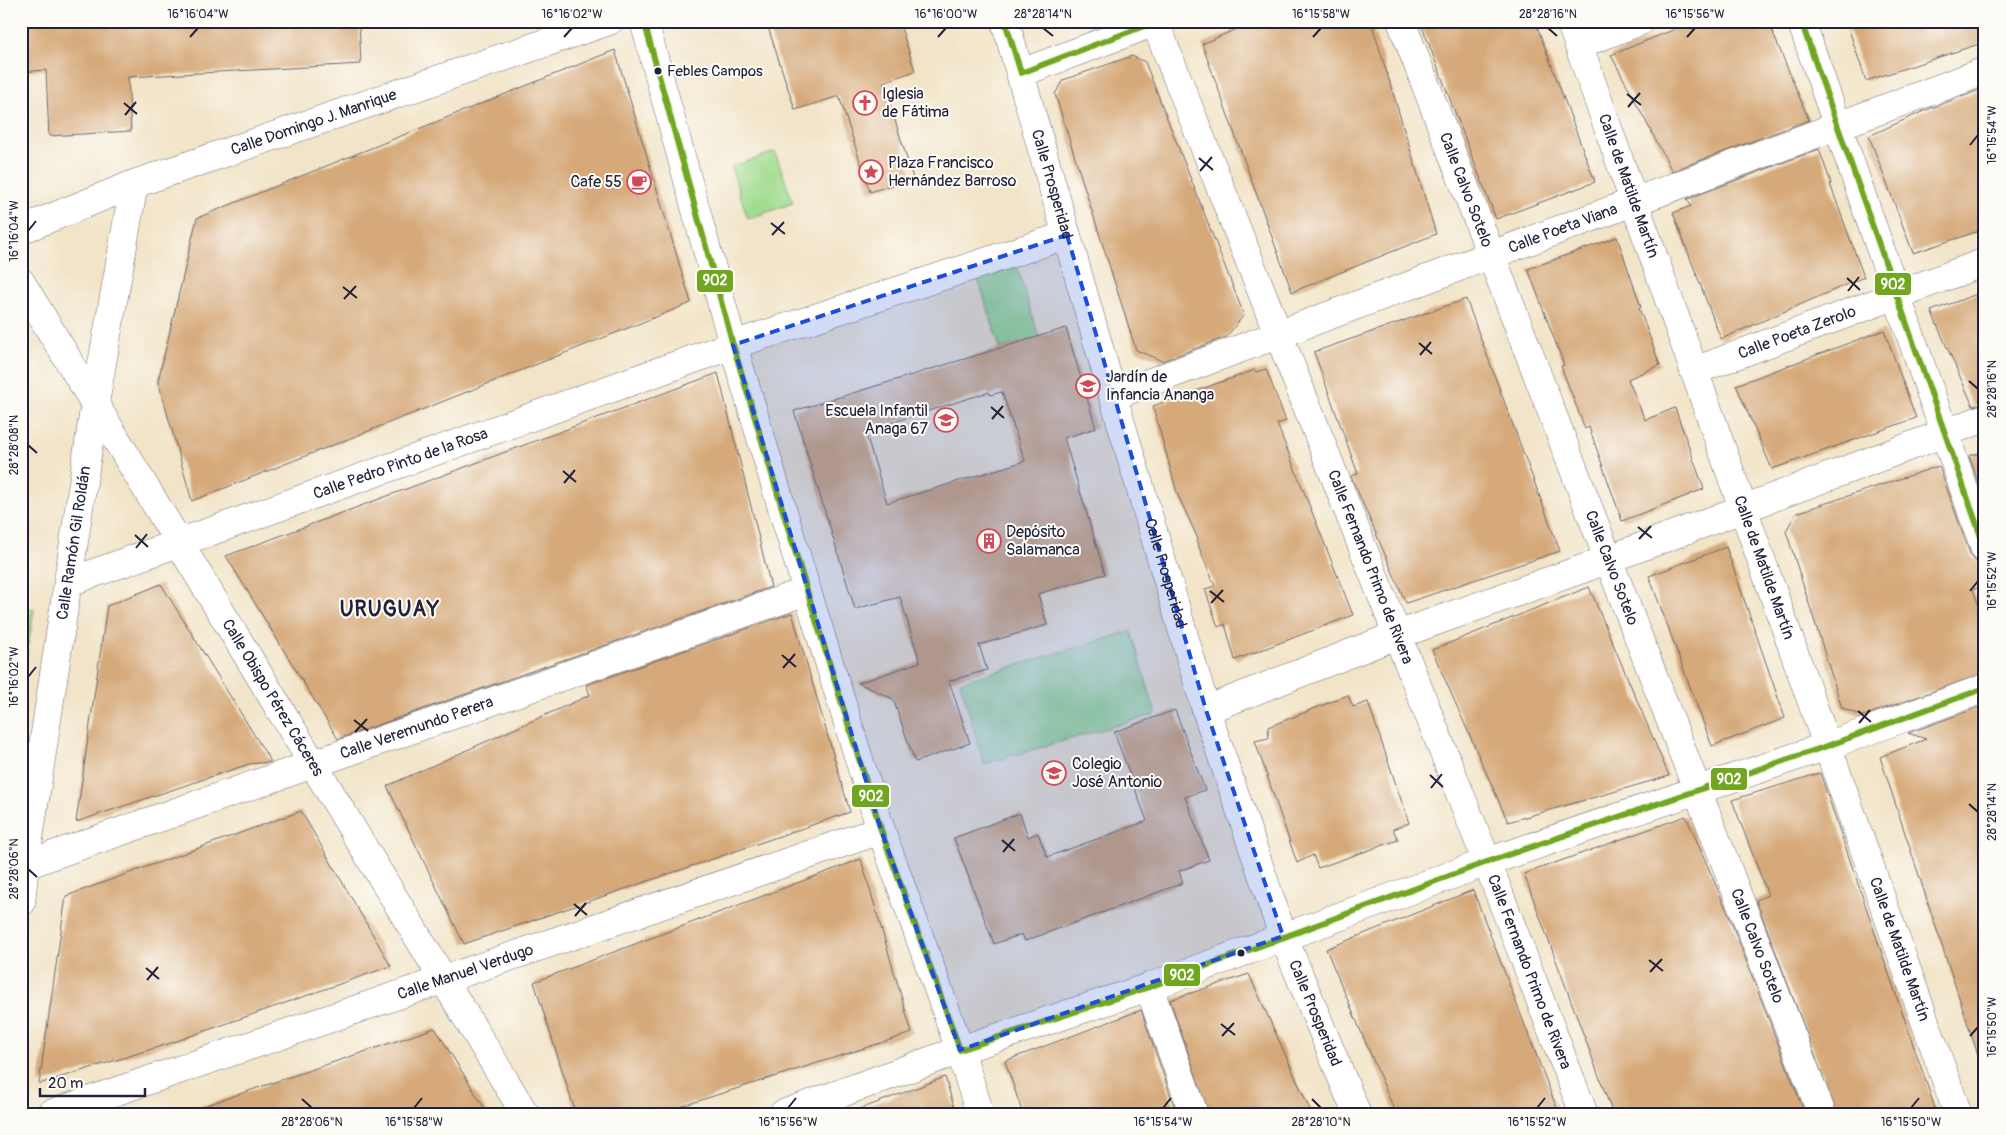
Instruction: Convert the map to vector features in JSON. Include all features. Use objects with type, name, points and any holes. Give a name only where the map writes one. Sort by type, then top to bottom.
[{"type":"street","name":"Calle Domingo J. Manrique","points":[[21,230],[134,184],[609,21]]},
{"type":"street","points":[[644,21],[733,345],[807,591],[881,830],[960,1050],[980,1114]]},
{"type":"street","name":"Calle Prosperidad","points":[[1005,21],[1206,710],[1283,936],[1357,1114]]},
{"type":"street","name":"Calle Calvo Sotelo","points":[[1401,21],[1822,1114]]},
{"type":"street","points":[[1574,33],[1641,21]]},
{"type":"street","points":[[1801,21],[1985,550]]},
{"type":"street","points":[[1021,73],[1157,22]]},
{"type":"street","name":"Calle Fernando Primo de Rivera","points":[[1157,22],[1584,1114]]},
{"type":"street","name":"Calle de Matilde Martín","points":[[1574,33],[1958,1114]]},
{"type":"street","name":"Calle Poeta Viana","points":[[1113,396],[1985,71]]},
{"type":"street","name":"Calle Ramón Gil Roldán","points":[[23,882],[95,403],[134,184]]},
{"type":"street","name":"Calle Pedro Pinto de la Rosa","points":[[69,582],[733,345],[1067,235]]},
{"type":"street","name":"Calle Poeta Zerolo","points":[[1694,371],[1985,262]]},
{"type":"street","name":"Calle Obispo Pérez Cáceres","points":[[21,282],[524,1114]]},
{"type":"street","points":[[1206,710],[1397,635],[1608,559],[1985,418]]},
{"type":"street","name":"Calle Veremundo Perera","points":[[23,882],[312,764],[807,591]]},
{"type":"street","points":[[783,1114],[960,1050],[1149,987],[1487,862],[1827,746],[1985,688]]},
{"type":"street","name":"Calle Manuel Verdugo","points":[[50,1114],[881,830]]},
{"type":"street","points":[[1149,987],[1194,1114]]},
{"type":"highlighted area","points":[[1067,235],[1206,710],[1283,936],[960,1050],[881,830],[733,345]]},
{"type":"green space","points":[[775,152],[793,203],[748,219],[731,167]]},
{"type":"green space","points":[[1016,264],[1039,337],[1000,348],[977,275]]},
{"type":"green space","points":[[21,607],[34,609],[21,692]]},
{"type":"green space","points":[[1131,631],[1156,714],[984,764],[960,682]]},
{"type":"building","points":[[21,21],[359,21],[361,64],[128,77],[131,131],[49,136],[46,70],[21,72]]},
{"type":"building","name":"Iglesia de Fátima","points":[[766,21],[899,21],[915,71],[883,82],[913,178],[870,192],[839,96],[795,110]]},
{"type":"building","points":[[1255,21],[1371,21],[1436,234],[1292,292],[1202,44]]},
{"type":"building","points":[[1420,21],[1535,21],[1595,182],[1496,219]]},
{"type":"building","points":[[1695,21],[1768,21],[1809,120],[1672,171],[1611,55]]},
{"type":"building","points":[[1846,21],[1985,21],[1985,42],[1866,81]]},
{"type":"building","points":[[615,50],[691,303],[192,501],[158,381],[197,218]]},
{"type":"building","points":[[1132,56],[1145,62],[1244,315],[1226,337],[1162,361],[1136,350],[1055,94],[1063,80]]},
{"type":"building","points":[[1985,88],[1985,229],[1913,253],[1869,136],[1926,110]]},
{"type":"building","points":[[1819,149],[1864,277],[1721,339],[1673,213],[1691,206],[1687,199]]},
{"type":"building","points":[[1617,237],[1641,307],[1639,308],[1660,365],[1628,379],[1645,420],[1675,408],[1704,489],[1622,521],[1589,427],[1585,429],[1561,366],[1564,365],[1528,269]]},
{"type":"building","points":[[1985,291],[1985,403],[1973,406],[1931,311]]},
{"type":"building","points":[[1466,299],[1560,551],[1406,603],[1351,476],[1358,474],[1314,352]]},
{"type":"building","points":[[1066,328],[1096,428],[1064,438],[1105,574],[1038,594],[1047,625],[979,645],[987,670],[949,681],[970,743],[915,762],[893,699],[858,683],[920,662],[900,597],[855,609],[794,411]],"holes":[[[989,392],[990,395],[1002,392],[1025,461],[887,503],[865,431]]]},
{"type":"building","points":[[1884,330],[1916,418],[1772,469],[1736,385]]},
{"type":"building","points":[[1266,369],[1286,421],[1277,424],[1353,615],[1235,660],[1225,624],[1218,627],[1205,589],[1215,586],[1196,540],[1198,539],[1177,493],[1153,406],[1255,370],[1256,372]]},
{"type":"building","points":[[718,373],[771,587],[338,739],[226,556]]},
{"type":"building","points":[[1985,451],[1985,501],[1969,456]]},
{"type":"building","points":[[1939,466],[1970,554],[1975,561],[1985,564],[1985,587],[1973,589],[1985,623],[1985,673],[1863,716],[1842,708],[1786,531],[1796,513]]},
{"type":"building","points":[[1726,547],[1785,718],[1712,746],[1649,576]]},
{"type":"building","points":[[161,584],[271,762],[249,764],[76,822],[107,606]]},
{"type":"building","points":[[1589,587],[1669,776],[1508,822],[1432,650]]},
{"type":"building","points":[[792,613],[850,812],[464,944],[387,786],[590,695],[586,685]]},
{"type":"building","points":[[1348,695],[1353,707],[1368,702],[1409,823],[1393,829],[1398,840],[1318,868],[1313,855],[1297,863],[1255,741],[1269,738],[1268,727]]},
{"type":"building","points":[[1985,705],[1985,1057],[1979,1058],[1880,757],[1926,739],[1908,733]]},
{"type":"building","points":[[1175,710],[1205,790],[1185,797],[1209,860],[1179,871],[1183,883],[1025,941],[1022,934],[994,944],[954,838],[1020,813],[1028,837],[1038,833],[1047,857],[1147,821],[1114,732]]},
{"type":"building","points":[[1820,773],[1937,1114],[1837,1114],[1756,900],[1768,895],[1732,800]]},
{"type":"building","points":[[301,811],[391,966],[168,1044],[39,1084],[66,896]]},
{"type":"building","points":[[1686,816],[1727,911],[1805,1114],[1613,1114],[1524,874]]},
{"type":"building","points":[[861,859],[912,1033],[657,1114],[576,1114],[534,982]]},
{"type":"building","points":[[1473,890],[1559,1114],[1396,1114],[1326,949]]},
{"type":"building","points":[[1249,974],[1312,1114],[1209,1114],[1170,1000]]},
{"type":"building","points":[[1141,1010],[1177,1114],[1023,1114],[1005,1061]]},
{"type":"building","points":[[435,1028],[488,1114],[196,1114],[195,1109]]},
{"type":"building","points":[[945,1077],[956,1114],[855,1114],[855,1111]]},
{"type":"transit line","name":"902","points":[[644,21],[733,345],[807,591],[881,830],[960,1050]]},
{"type":"transit line","name":"902","points":[[1005,21],[1021,73]]},
{"type":"transit line","name":"902","points":[[1021,73],[1157,21]]},
{"type":"transit line","name":"902","points":[[1801,21],[1985,548]]},
{"type":"transit line","name":"902","points":[[960,1050],[1149,987],[1487,862],[1827,746],[1985,688]]},
{"type":"place","name":"Febles Campos","points":[[658,71]]},
{"type":"place","name":"Iglesia de Fátima","points":[[865,103]]},
{"type":"place","name":"Plaza Francisco Hernández Barroso","points":[[871,172]]},
{"type":"place","name":"Cafe 55","points":[[639,182]]},
{"type":"place","name":"Jardín de Infancia Ananga","points":[[1088,386]]},
{"type":"place","name":"Escuela Infantil Anaga 67","points":[[946,420]]},
{"type":"place","name":"Depósito Salamanca","points":[[989,541]]},
{"type":"place","name":"Colegio José Antonio","points":[[1054,773]]},
{"type":"district","name":"URUGUAY","points":[[390,609]]}]
